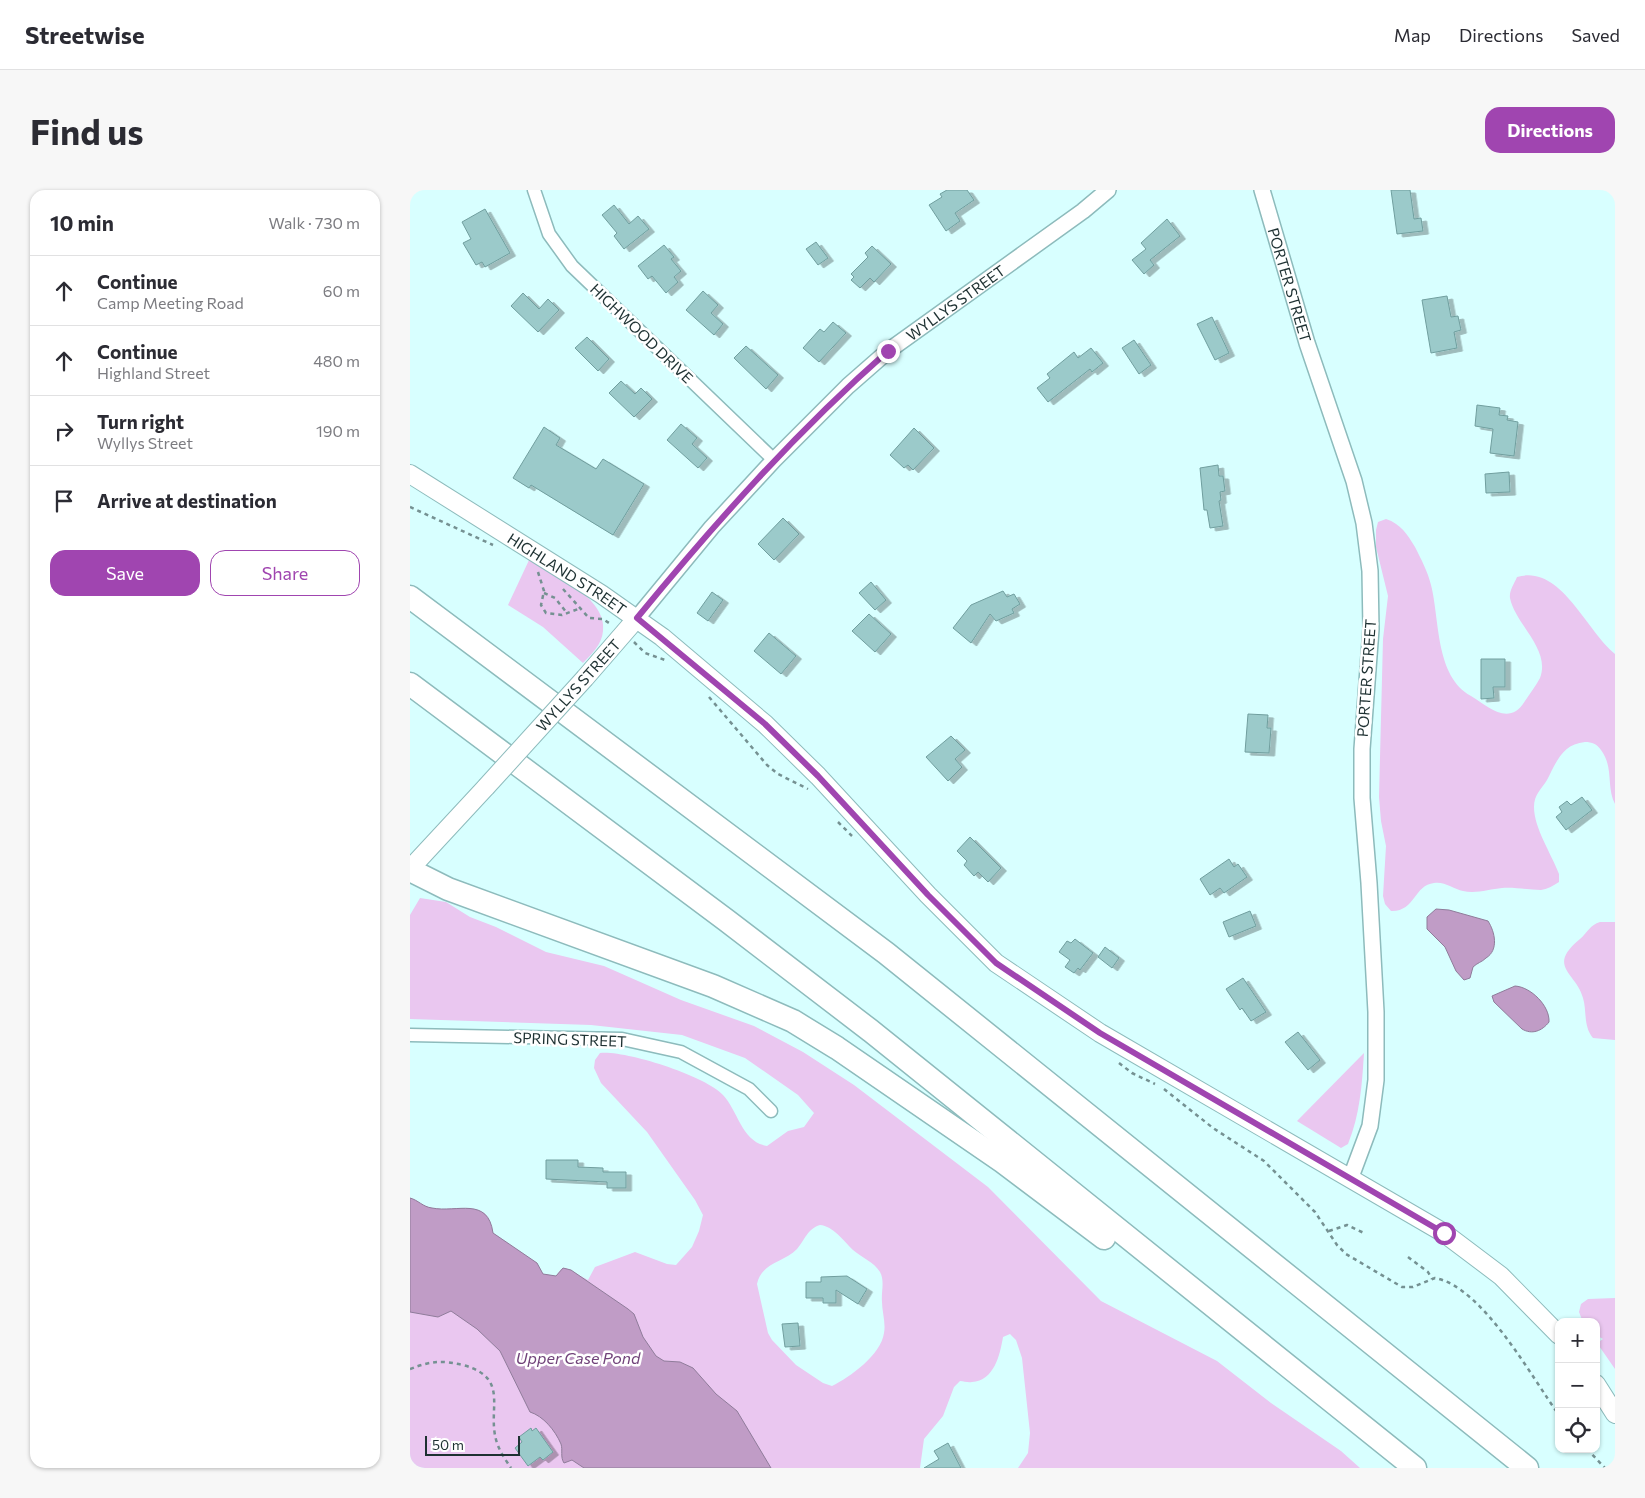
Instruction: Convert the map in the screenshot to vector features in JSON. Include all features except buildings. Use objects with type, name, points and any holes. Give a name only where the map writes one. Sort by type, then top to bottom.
[{"type":"highway","points":[[410,597],[886,953],[1527,1468]]},
{"type":"highway","points":[[410,684],[850,1014],[1415,1468]]},
{"type":"highway","points":[[410,870],[448,889],[730,992],[792,1021],[837,1048],[1003,1162],[1149,1271],[1214,1306]]},
{"type":"main road","name":"HIGHLAND STREET","points":[[410,474],[637,618],[779,737],[818,776],[928,895],[996,963],[1100,1033],[1444,1233],[1501,1276],[1555,1331]]},
{"type":"main road","name":"WYLLYS STREET","points":[[410,870],[585,678],[637,618]]},
{"type":"main road","points":[[1600,1390],[1615,1414]]},
{"type":"street","name":"HIGHWOOD DRIVE","points":[[534,190],[534,197],[549,234],[572,266],[774,460]]},
{"type":"street","name":"WYLLYS STREET","points":[[637,618],[708,533],[774,460],[848,386],[888,351],[1083,211],[1108,190]]},
{"type":"street","name":"PORTER STREET","points":[[1262,190],[1307,343],[1354,481],[1364,523],[1370,571],[1371,629],[1362,750],[1362,798],[1370,892],[1376,1012],[1376,1080],[1370,1126],[1351,1178]]},
{"type":"street","name":"SPRING STREET","points":[[410,1035],[622,1039],[651,1044],[681,1052],[749,1089],[771,1111]]},
{"type":"path","points":[[410,507],[497,547]]},
{"type":"path","points":[[530,567],[544,576]]},
{"type":"path","points":[[538,572],[544,593],[541,605],[546,613],[556,615],[581,608]]},
{"type":"path","points":[[562,588],[591,619],[603,619]]},
{"type":"path","points":[[544,593],[555,598],[567,613]]},
{"type":"path","points":[[1328,1231],[1347,1225],[1364,1233]]},
{"type":"path","points":[[1408,1257],[1428,1272],[1432,1279]]},
{"type":"path","points":[[410,1369],[432,1361],[448,1362],[484,1373],[492,1384],[494,1425],[498,1447],[511,1468]]},
{"type":"path","points":[[1590,1453],[1605,1468]]},
{"type":"shaded area","points":[[1386,519],[1400,527],[1406,534],[1415,547],[1426,570],[1434,599],[1441,646],[1451,675],[1459,687],[1492,709],[1506,714],[1519,709],[1540,678],[1541,657],[1513,608],[1510,598],[1511,590],[1517,577],[1533,576],[1547,580],[1560,590],[1572,602],[1604,644],[1615,654],[1615,804],[1612,797],[1607,763],[1599,748],[1590,742],[1585,742],[1565,750],[1538,792],[1534,803],[1537,823],[1559,874],[1559,882],[1550,887],[1541,890],[1507,888],[1468,892],[1441,883],[1434,883],[1422,888],[1410,903],[1399,910],[1391,911],[1385,904],[1383,896],[1386,846],[1379,797],[1383,639],[1388,596],[1376,547],[1376,530],[1378,522]]},
{"type":"shaded area","points":[[530,558],[565,579],[597,608],[602,619],[603,631],[601,640],[583,663],[543,627],[508,605]]},
{"type":"shaded area","points":[[420,898],[446,902],[470,917],[496,927],[546,952],[604,966],[681,1000],[754,1026],[803,1052],[854,1085],[988,1187],[1101,1301],[1217,1361],[1271,1403],[1341,1451],[1360,1468],[1018,1468],[1028,1453],[1030,1433],[1022,1358],[1016,1340],[1010,1334],[1003,1337],[998,1359],[986,1377],[980,1381],[960,1381],[954,1387],[943,1416],[924,1439],[920,1468],[410,1468],[410,1198],[432,1208],[470,1208],[479,1210],[485,1214],[490,1222],[493,1233],[537,1263],[543,1274],[556,1276],[561,1269],[566,1268],[588,1280],[595,1267],[635,1252],[667,1264],[676,1265],[692,1247],[703,1215],[695,1200],[647,1132],[601,1083],[594,1068],[595,1060],[600,1053],[612,1053],[645,1060],[700,1080],[723,1095],[752,1139],[767,1146],[788,1131],[804,1127],[814,1113],[798,1095],[745,1058],[682,1035],[591,1025],[410,1019],[410,915]],"holes":[[[820,1225],[834,1231],[853,1250],[871,1262],[880,1272],[885,1325],[882,1341],[871,1357],[856,1371],[832,1386],[823,1383],[796,1365],[772,1340],[768,1333],[757,1284],[763,1271],[797,1249],[812,1229]]]},
{"type":"shaded area","points":[[1600,922],[1615,922],[1615,1040],[1593,1038],[1586,1023],[1583,998],[1564,963],[1565,956],[1570,949],[1591,927]]},
{"type":"shaded area","points":[[1364,1053],[1358,1110],[1348,1144],[1341,1148],[1297,1121]]},
{"type":"shaded area","points":[[1615,1298],[1615,1369],[1600,1347],[1600,1341],[1603,1339],[1600,1337],[1600,1318],[1581,1318],[1579,1312],[1581,1304],[1588,1299]]},
{"type":"water","points":[[1436,909],[1449,910],[1488,921],[1490,925],[1494,935],[1493,950],[1490,955],[1473,967],[1470,978],[1464,980],[1456,971],[1445,947],[1427,929],[1427,917]]},
{"type":"water","points":[[1515,986],[1527,990],[1543,1004],[1549,1022],[1540,1030],[1529,1032],[1522,1029],[1494,1002],[1492,996]]},
{"type":"water","name":"Upper Case Pond","points":[[410,1198],[432,1208],[470,1208],[478,1210],[485,1214],[490,1222],[493,1233],[537,1263],[543,1274],[556,1276],[563,1268],[571,1270],[628,1309],[634,1314],[643,1337],[656,1356],[664,1361],[680,1362],[693,1368],[716,1394],[737,1411],[771,1468],[584,1468],[572,1460],[564,1463],[562,1446],[558,1439],[544,1420],[530,1412],[500,1351],[477,1329],[451,1311],[438,1317],[410,1312]]},
{"type":"route","points":[[888,351],[848,386],[774,460],[708,533],[637,618],[662,636],[765,724],[818,776],[874,834],[928,895],[996,963],[1100,1033],[1444,1233]]}]
